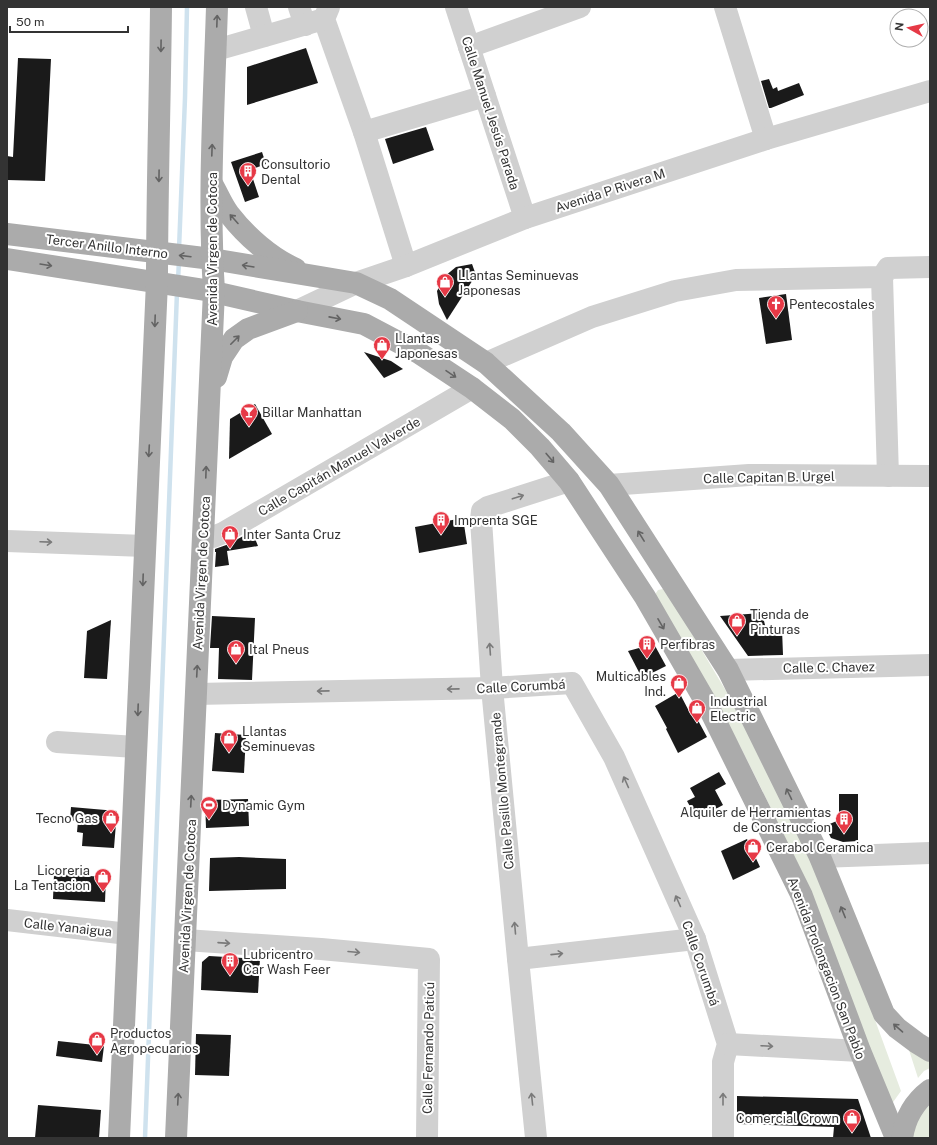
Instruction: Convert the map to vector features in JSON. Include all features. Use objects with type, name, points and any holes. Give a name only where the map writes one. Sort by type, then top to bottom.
[{"type":"main road","points":[[119,1138],[145,546],[160,282],[161,7]]},
{"type":"main road","name":"Avenida Virgen de Cotoca","points":[[176,1138],[209,401],[209,259],[217,7]]},
{"type":"main road","points":[[211,182],[229,213],[252,239],[285,264],[310,276]]},
{"type":"main road","name":"Tercer Anillo Interno","points":[[7,234],[209,259]]},
{"type":"main road","points":[[7,245],[34,248],[50,246],[64,241]]},
{"type":"main road","name":"Tercer Anillo Interno","points":[[7,259],[210,290]]},
{"type":"main road","points":[[209,259],[356,283],[393,302],[486,363],[561,432],[609,485],[728,670],[820,857],[884,1014],[897,1028],[930,1051]]},
{"type":"main road","name":"Avenida Prolongacion San Pablo","points":[[210,290],[297,311],[364,324],[419,353],[472,388],[512,419],[540,447],[569,481],[645,597],[708,706],[802,896],[860,1051],[896,1138]]},
{"type":"main road","points":[[209,401],[222,357],[234,339],[248,329],[297,311]]},
{"type":"main road","points":[[630,574],[646,572],[652,566],[655,558]]},
{"type":"main road","points":[[645,597],[655,584],[662,581],[670,582]]},
{"type":"main road","points":[[902,1138],[909,1114],[918,1101],[930,1090]]},
{"type":"street","points":[[256,7],[264,36]]},
{"type":"street","name":"Calle Manuel Jesús Parada","points":[[456,7],[525,218]]},
{"type":"street","points":[[469,47],[580,7]]},
{"type":"street","points":[[725,7],[766,139]]},
{"type":"street","points":[[216,50],[264,36],[314,15],[364,132],[406,266]]},
{"type":"street","name":"Avenida P Rivera M","points":[[297,311],[356,283],[406,266],[525,218],[766,139],[930,91]]},
{"type":"street","points":[[364,132],[485,96]]},
{"type":"street","points":[[888,476],[882,277],[888,268],[930,267]]},
{"type":"street","points":[[486,363],[592,317],[675,291],[736,280],[882,277]]},
{"type":"street","name":"Calle Capitán Manuel Valverde","points":[[203,537],[213,537],[223,533],[472,388]]},
{"type":"street","name":"Calle Capitan B. Urgel","points":[[609,485],[749,475],[930,476]]},
{"type":"street","name":"Calle Pasillo Montegrande","points":[[536,1138],[492,688],[481,520],[482,511],[488,507],[569,481]]},
{"type":"street","points":[[7,541],[145,546]]},
{"type":"street","name":"Calle C. Chavez","points":[[728,670],[930,665]]},
{"type":"street","name":"Calle Corumbá","points":[[196,694],[492,688],[572,683],[614,756],[695,939],[728,1044]]},
{"type":"street","points":[[57,742],[136,747]]},
{"type":"street","points":[[820,857],[930,853]]},
{"type":"street","name":"Calle Yanaigua","points":[[7,920],[128,934]]},
{"type":"street","points":[[518,959],[695,939]]},
{"type":"street","name":"Calle Fernando Paticú","points":[[185,940],[321,949],[429,959],[427,1138]]},
{"type":"street","points":[[723,1138],[723,1062],[728,1044],[860,1051]]},
{"type":"shaded area","points":[[663,589],[667,592],[726,691],[767,769],[817,872],[871,1009],[901,1091],[891,1105],[796,861],[739,744],[654,598],[658,590]]},
{"type":"shaded area","points":[[909,1050],[930,1062],[930,1068],[924,1071],[918,1078]]},
{"type":"shaded area","points":[[930,1102],[930,1138],[911,1138],[919,1115]]},
{"type":"building","points":[[306,48],[318,83],[247,105],[247,67]]},
{"type":"building","points":[[18,58],[51,59],[45,181],[7,180],[7,156],[13,157]]},
{"type":"building","points":[[769,79],[773,89],[777,87],[778,91],[799,83],[804,95],[769,108],[761,81]]},
{"type":"building","points":[[426,127],[434,150],[393,164],[385,139]]},
{"type":"building","points":[[262,152],[266,164],[250,170],[259,197],[245,202],[231,162]]},
{"type":"building","points":[[472,264],[476,275],[447,320],[439,304],[437,291],[445,276],[456,267]]},
{"type":"building","name":"Pentecostales","points":[[786,294],[792,340],[766,344],[759,298]]},
{"type":"building","points":[[364,352],[391,361],[403,369],[384,378]]},
{"type":"building","name":"Billar Manhattan","points":[[255,404],[272,434],[229,459],[230,419]]},
{"type":"building","name":"Imprenta SGE","points":[[463,518],[467,544],[419,553],[415,527]]},
{"type":"building","name":"Inter Santa Cruz","points":[[252,531],[258,546],[227,551],[229,565],[215,567],[215,549],[229,544]]},
{"type":"building","points":[[762,613],[766,629],[782,629],[783,655],[748,656],[720,616]]},
{"type":"building","points":[[212,616],[255,618],[252,680],[218,679],[219,648],[210,648]]},
{"type":"building","points":[[111,620],[107,679],[84,678],[87,631]]},
{"type":"building","name":"Perfibras","points":[[654,644],[666,666],[642,678],[628,651]]},
{"type":"building","points":[[679,692],[691,715],[694,713],[707,737],[678,753],[655,706]]},
{"type":"building","name":"Llantas Seminuevas","points":[[215,733],[246,735],[244,773],[212,771]]},
{"type":"building","points":[[719,772],[726,784],[715,790],[723,805],[697,819],[687,801],[695,797],[690,788]]},
{"type":"building","points":[[839,794],[858,794],[858,841],[843,842],[831,838],[825,826],[839,820]]},
{"type":"building","points":[[248,799],[249,826],[206,828],[205,800]]},
{"type":"building","points":[[71,807],[117,811],[114,848],[82,846],[83,833],[77,832],[78,821],[70,820]]},
{"type":"building","points":[[747,839],[760,867],[733,880],[721,851]]},
{"type":"building","points":[[239,857],[286,859],[286,889],[209,891],[210,858]]},
{"type":"building","points":[[54,874],[106,877],[105,902],[53,899]]},
{"type":"building","name":"Lubricentro Car Wash Feer","points":[[209,956],[260,959],[258,993],[201,990],[202,962]]},
{"type":"building","points":[[196,1034],[231,1035],[229,1076],[195,1075]]},
{"type":"building","points":[[58,1041],[104,1046],[102,1062],[56,1056]]},
{"type":"building","points":[[737,1096],[858,1099],[871,1138],[833,1138],[834,1127],[737,1124]]},
{"type":"building","points":[[38,1105],[101,1110],[99,1138],[35,1138]]},
{"type":"waterway","points":[[179,249],[187,7]]},
{"type":"waterway","points":[[178,281],[179,260]]},
{"type":"waterway","points":[[145,1138],[177,292]]},
{"type":"place","name":"Consultorio Dental","points":[[248,186]]},
{"type":"place","name":"Llantas Seminuevas Japonesas","points":[[445,297]]},
{"type":"place","name":"Pentecostales","points":[[776,319]]},
{"type":"place","name":"Llantas Japonesas","points":[[382,360]]},
{"type":"place","name":"Billar Manhattan","points":[[249,427]]},
{"type":"place","name":"Imprenta SGE","points":[[441,535]]},
{"type":"place","name":"Inter Santa Cruz","points":[[230,549]]},
{"type":"place","name":"Tienda de Pinturas","points":[[737,636]]},
{"type":"place","name":"Perfibras","points":[[647,659]]},
{"type":"place","name":"Ital Pneus","points":[[236,664]]},
{"type":"place","name":"Multicables Ind.","points":[[679,698]]},
{"type":"place","name":"Industrial Electric","points":[[697,723]]},
{"type":"place","name":"Llantas Seminuevas","points":[[229,753]]},
{"type":"place","name":"Dynamic Gym","points":[[209,820]]},
{"type":"place","name":"Tecno Gas","points":[[111,833]]},
{"type":"place","name":"Alquiler de Herramientas de Construccion","points":[[844,834]]},
{"type":"place","name":"Cerabol Ceramica","points":[[753,862]]},
{"type":"place","name":"Licoreria La Tentacion","points":[[103,892]]},
{"type":"place","name":"Lubricentro Car Wash Feer","points":[[230,976]]},
{"type":"place","name":"Productos Agropecuarios","points":[[97,1055]]},
{"type":"place","name":"Comercial Crown","points":[[852,1133]]}]
